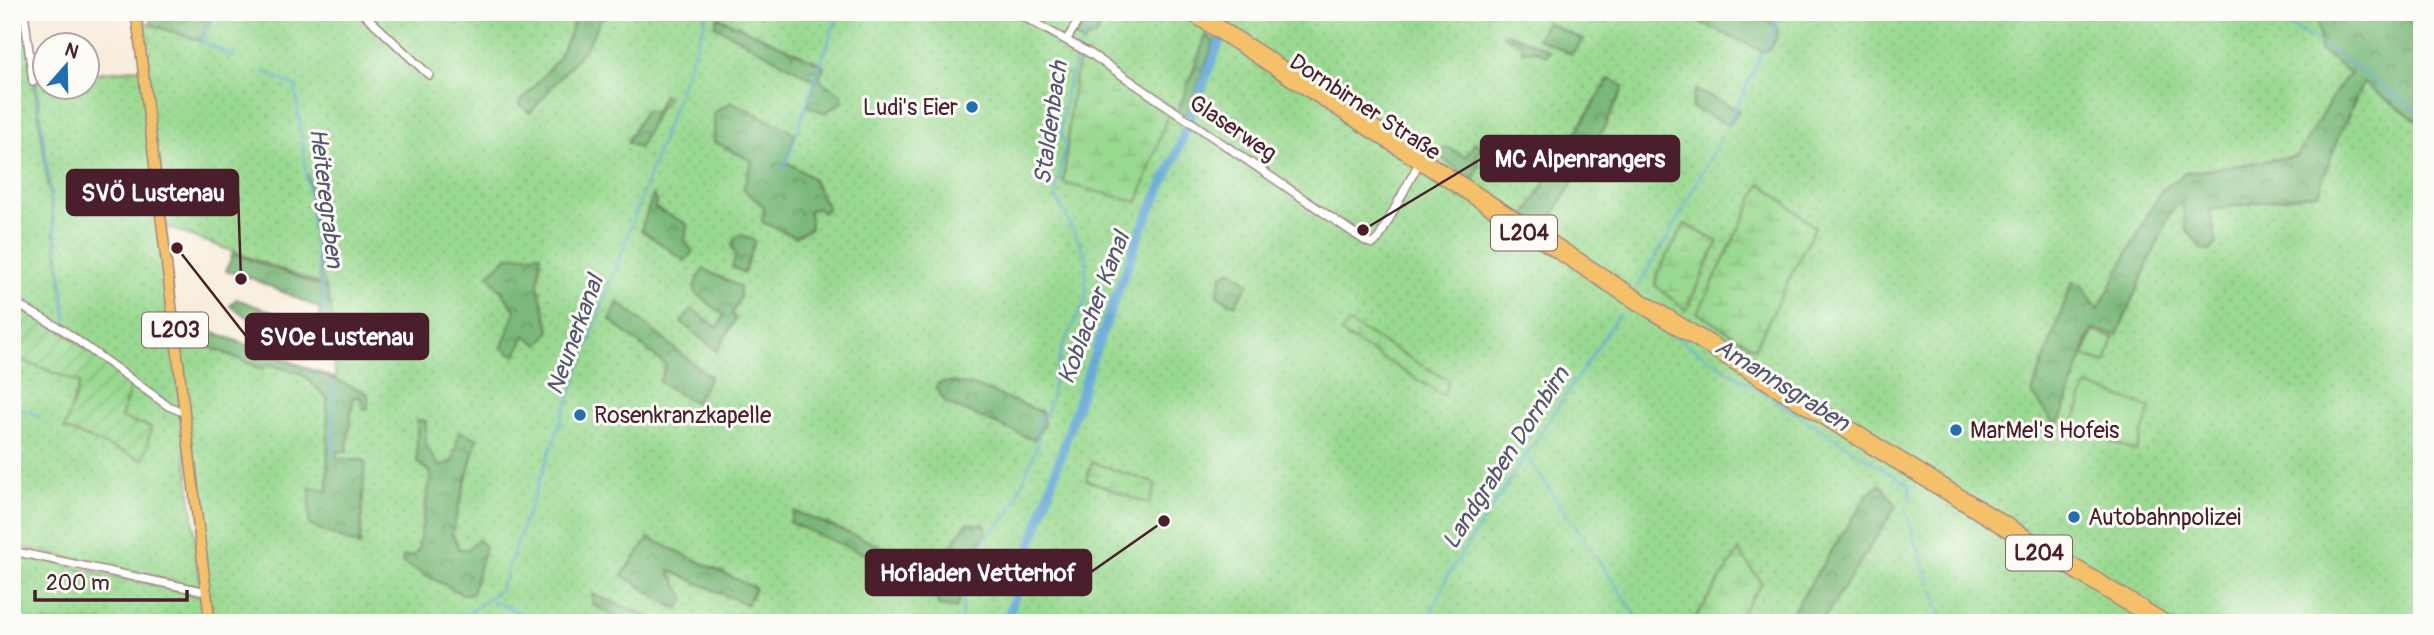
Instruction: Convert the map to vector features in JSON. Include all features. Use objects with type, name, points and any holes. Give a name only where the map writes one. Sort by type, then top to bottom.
[{"type":"highway","points":[[2417,623],[2422,622]]},
{"type":"main road","name":"L203","points":[[136,12],[210,623]]},
{"type":"main road","name":"Dornbirner Straße","points":[[1185,12],[1212,25],[1633,298]]},
{"type":"main road","name":"Dornbirner Straße","points":[[1200,12],[1212,25]]},
{"type":"main road","name":"L204","points":[[1633,298],[2155,623]]},
{"type":"main road","name":"L204","points":[[1633,298],[2171,623]]},
{"type":"street","points":[[24,12],[32,74]]},
{"type":"street","points":[[362,12],[429,75]]},
{"type":"street","name":"Glaserweg","points":[[1015,12],[1067,39],[1373,244],[1421,160]]},
{"type":"street","points":[[1067,39],[1084,12]]},
{"type":"street","points":[[12,301],[63,330],[168,406],[185,413]]},
{"type":"street","points":[[12,551],[206,592]]},
{"type":"green space","points":[[147,12],[187,21],[191,12],[215,12],[201,41],[152,25]]},
{"type":"green space","points":[[215,12],[1228,12],[1217,38],[1221,40],[1234,12],[2422,12],[2422,615],[2412,619],[2333,623],[212,623],[177,318],[336,379],[308,174],[320,284],[165,226],[180,401],[201,588],[12,545],[12,356],[80,383],[64,429],[121,418],[132,381],[12,301],[12,15],[25,14],[32,66],[32,102],[37,102],[65,309],[39,102],[102,102],[102,72],[143,68],[140,21],[201,41]]},
{"type":"green space","points":[[579,12],[605,12],[587,46],[530,113],[519,104],[558,59]]},
{"type":"green space","points":[[1089,12],[1097,12],[1092,21],[1100,27],[1095,37],[1086,39],[1083,45],[1075,35]]},
{"type":"green space","points":[[1676,12],[1742,12],[1776,23],[1778,35],[1769,50],[1762,51]]},
{"type":"green space","points":[[2322,12],[2400,12],[2422,28],[2422,124],[2363,83],[2337,140],[2318,193],[2210,210],[2217,243],[2210,251],[2201,249],[2186,228],[2182,201],[2171,211],[2117,335],[2092,329],[2061,419],[2054,424],[2032,393],[2072,282],[2081,284],[2098,310],[2160,192],[2185,173],[2297,156],[2341,83],[2351,74],[2320,50],[2318,23]]},
{"type":"green space","points":[[718,17],[824,65],[819,80],[841,94],[843,101],[825,113],[807,105],[815,83],[813,79],[715,26]]},
{"type":"green space","points":[[1546,22],[1584,40],[1571,54],[1538,38]]},
{"type":"green space","points":[[1508,33],[1549,50],[1547,56],[1535,50],[1522,51],[1522,45],[1503,35]]},
{"type":"green space","points":[[1206,35],[1214,42],[1187,115],[1179,109]]},
{"type":"green space","points":[[1081,54],[1168,114],[1138,202],[1063,183],[1071,103]]},
{"type":"green space","points":[[1609,79],[1624,86],[1597,140],[1545,228],[1526,214]]},
{"type":"green space","points":[[1695,90],[1739,110],[1729,125],[1691,108]]},
{"type":"green space","points":[[663,94],[667,97],[665,104],[660,106],[639,148],[627,142],[645,110],[655,113]]},
{"type":"green space","points":[[732,102],[795,133],[787,162],[812,178],[828,208],[823,213],[817,208],[809,211],[811,228],[795,237],[762,222],[764,207],[743,189],[752,161],[714,142],[714,112]]},
{"type":"green space","points":[[1475,142],[1481,147],[1475,160],[1480,164],[1473,181],[1438,155],[1443,149],[1449,148],[1466,157]]},
{"type":"green space","points":[[1761,183],[1815,227],[1755,348],[1698,313]]},
{"type":"green space","points":[[653,195],[655,208],[687,224],[685,242],[693,251],[685,261],[641,230]]},
{"type":"green space","points":[[1685,224],[1718,242],[1686,310],[1655,285],[1657,274]]},
{"type":"green space","points":[[742,235],[755,241],[744,273],[732,267],[736,256],[732,247],[735,238]]},
{"type":"green space","points":[[233,253],[326,288],[333,321],[387,339],[411,360],[333,336],[325,358],[302,351],[230,306],[236,299],[321,330],[319,308],[249,277],[226,271]]},
{"type":"green space","points":[[541,254],[538,285],[550,331],[539,345],[525,335],[516,356],[502,348],[515,310],[488,274],[509,256]]},
{"type":"green space","points":[[703,269],[740,287],[740,298],[732,314],[736,319],[717,351],[681,322],[692,309],[718,328],[724,315],[696,293],[694,286]]},
{"type":"green space","points":[[1231,270],[1249,283],[1235,305],[1217,296],[1222,275]]},
{"type":"green space","points":[[12,302],[45,319],[132,381],[121,418],[151,427],[144,460],[64,429],[80,383],[12,356]]},
{"type":"green space","points":[[618,302],[710,377],[695,403],[659,382],[666,365],[610,320]]},
{"type":"green space","points":[[1349,323],[1449,381],[1443,395],[1341,333]]},
{"type":"green space","points":[[193,324],[368,393],[368,408],[363,409],[361,397],[353,397],[347,451],[337,451],[337,458],[365,461],[360,546],[309,525],[310,487],[328,491],[327,398],[302,374],[269,364],[262,369],[196,341]]},
{"type":"green space","points":[[2093,331],[2114,338],[2106,363],[2084,356]]},
{"type":"green space","points":[[951,382],[979,387],[1042,412],[1044,425],[1034,440],[946,403],[936,388],[938,383]]},
{"type":"green space","points":[[2087,385],[2151,408],[2136,451],[2072,428]]},
{"type":"green space","points":[[417,420],[426,421],[426,445],[440,467],[453,460],[459,431],[477,438],[452,533],[459,549],[468,549],[478,540],[485,547],[472,594],[462,594],[402,563],[403,557],[412,556],[418,550],[431,473],[417,462]]},
{"type":"green space","points":[[1092,462],[1156,484],[1149,504],[1086,480]]},
{"type":"green space","points":[[1880,484],[1897,505],[1821,623],[1785,623],[1868,494]]},
{"type":"green space","points":[[794,511],[950,574],[952,545],[967,523],[985,525],[987,532],[966,564],[956,609],[938,606],[936,584],[790,523]]},
{"type":"green space","points":[[649,538],[755,588],[747,605],[669,570],[685,599],[678,610],[622,575]]},
{"type":"green space","points":[[1739,551],[1762,583],[1734,623],[1692,623]]},
{"type":"green space","points":[[12,553],[203,596],[206,623],[12,623]]},
{"type":"green space","points":[[592,594],[664,623],[611,623],[614,616],[592,604]]},
{"type":"waterway","name":"Heiteregraben","points":[[215,12],[201,41],[234,57]]},
{"type":"waterway","name":"Neunerkanal","points":[[425,623],[467,614],[500,590],[708,12]]},
{"type":"waterway","points":[[784,169],[839,12]]},
{"type":"waterway","name":"Staldenbach","points":[[1082,44],[1098,12]]},
{"type":"waterway","name":"Koblacher Kanal","points":[[1006,623],[1090,366],[1141,230],[1175,158],[1231,12]]},
{"type":"waterway","name":"Landgraben Dornbirn","points":[[1727,126],[1782,12]]},
{"type":"waterway","points":[[2266,12],[2317,41]]},
{"type":"waterway","points":[[2323,45],[2422,114]]},
{"type":"waterway","name":"Staldenbach","points":[[960,623],[969,568],[980,545],[1011,512],[1038,443],[1037,422],[1047,414],[1062,347],[1086,300],[1086,255],[1055,195],[1065,147],[1061,131],[1066,92],[1078,50]]},
{"type":"waterway","name":"Heiteregraben","points":[[263,71],[295,86],[329,350]]},
{"type":"waterway","points":[[39,102],[40,112]]},
{"type":"waterway","points":[[41,119],[45,147]]},
{"type":"waterway","name":"Landgraben Dornbirn","points":[[1637,287],[1669,235],[1721,137]]},
{"type":"waterway","points":[[45,153],[49,180]]},
{"type":"waterway","points":[[49,185],[53,216]]},
{"type":"waterway","points":[[54,220],[58,252]]},
{"type":"waterway","points":[[59,257],[67,323]]},
{"type":"waterway","name":"Amannsgraben","points":[[1625,305],[1909,485],[1911,500]]},
{"type":"waterway","name":"Landgraben Dornbirn","points":[[1427,623],[1449,573],[1619,314]]},
{"type":"waterway","name":"Heiteregraben","points":[[333,381],[333,456]]},
{"type":"waterway","points":[[154,392],[169,403]]},
{"type":"waterway","points":[[12,406],[39,416]]},
{"type":"waterway","points":[[1527,457],[1642,623]]},
{"type":"waterway","name":"Amannsgraben","points":[[1905,510],[1930,583]]},
{"type":"waterway","name":"Amannsgraben","points":[[1932,588],[1944,623]]},
{"type":"waterway","points":[[492,601],[546,623]]},
{"type":"place","name":"Ludi's Eier","points":[[972,107]]},
{"type":"place","name":"MC Alpenrangers","points":[[1363,230]]},
{"type":"place","name":"SVOe Lustenau","points":[[177,248]]},
{"type":"place","name":"SVÖ Lustenau","points":[[241,279]]},
{"type":"place","name":"Rosenkranzkapelle","points":[[580,415]]},
{"type":"place","name":"MarMel's Hofeis","points":[[1956,430]]},
{"type":"place","name":"Autobahnpolizei","points":[[2074,517]]},
{"type":"place","name":"Hofladen Vetterhof","points":[[1164,521]]}]
